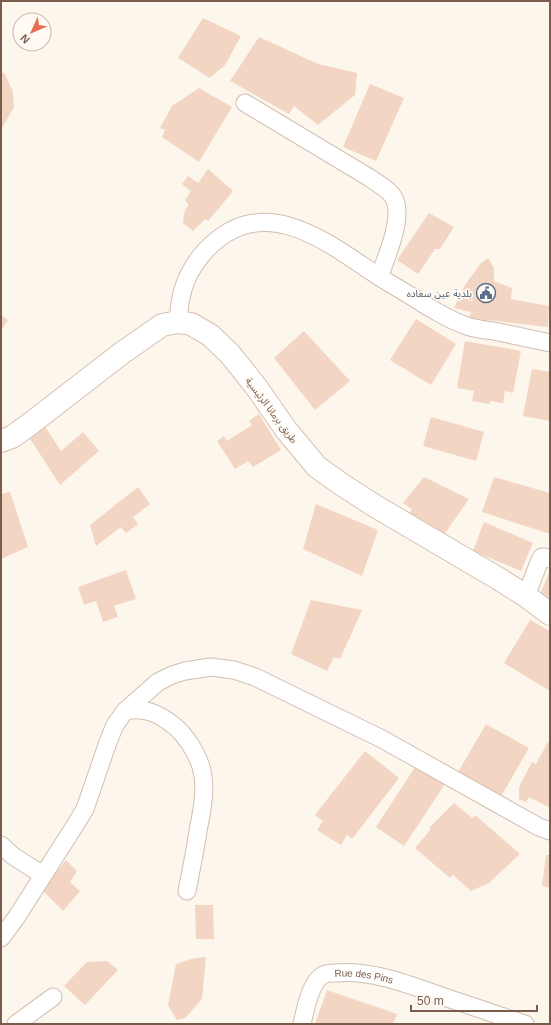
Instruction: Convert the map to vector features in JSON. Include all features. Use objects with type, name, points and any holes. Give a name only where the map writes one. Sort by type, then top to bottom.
[{"type":"main road","points":[[1,441],[12,437],[122,353],[162,325],[178,322]]},
{"type":"main road","name":"طريق برمانا الرئيسية","points":[[178,322],[191,324],[210,335],[230,354],[257,388],[287,431],[317,466],[341,484],[526,596],[550,614]]},
{"type":"street","points":[[245,103],[370,178],[391,194],[395,203],[396,218],[391,245],[379,277]]},
{"type":"street","points":[[178,322],[181,297],[190,273],[204,252],[212,243],[226,232],[242,226],[260,222],[290,226],[311,234],[328,243],[379,277],[439,313],[467,326],[550,343]]},
{"type":"street","points":[[526,596],[540,560],[542,557],[550,559]]},
{"type":"street","points":[[1,938],[16,918],[85,809],[108,742],[125,711],[158,682],[172,675],[185,671],[211,667],[234,670],[255,677],[382,739],[539,827],[550,831]]},
{"type":"street","points":[[125,711],[134,709],[149,711],[168,720],[180,731],[192,747],[201,767],[204,784],[202,810],[187,891]]},
{"type":"street","points":[[1,845],[13,856],[43,875]]},
{"type":"street","name":"Rue des Pins","points":[[302,1024],[314,983],[323,975],[352,972],[364,973],[403,983],[525,1024]]},
{"type":"street","points":[[16,1024],[53,997]]},
{"type":"building","points":[[203,18],[241,36],[225,65],[210,78],[178,58]]},
{"type":"building","points":[[259,37],[318,64],[357,73],[355,95],[318,125],[294,106],[289,114],[230,81]]},
{"type":"building","points":[[1,72],[5,74],[13,92],[14,107],[1,130]]},
{"type":"building","points":[[370,84],[404,98],[376,161],[343,147]]},
{"type":"building","points":[[199,88],[232,107],[199,162],[162,137],[165,130],[160,128],[172,106]]},
{"type":"building","points":[[208,169],[233,191],[208,221],[205,219],[193,231],[183,223],[185,210],[189,205],[185,200],[191,191],[182,184],[188,176],[198,183]]},
{"type":"building","points":[[429,213],[454,227],[440,249],[435,249],[418,274],[397,260]]},
{"type":"building","name":"بلدية عين سعاده","points":[[488,258],[494,268],[494,281],[512,288],[511,299],[549,306],[548,327],[470,318],[471,312],[454,308],[465,285],[481,263]]},
{"type":"building","points":[[1,315],[8,320],[1,330]]},
{"type":"building","points":[[416,319],[456,344],[431,385],[390,360]]},
{"type":"building","points":[[304,331],[350,381],[315,410],[274,358]]},
{"type":"building","points":[[465,341],[521,351],[513,393],[505,391],[503,403],[490,401],[490,404],[472,401],[474,391],[457,388]]},
{"type":"building","points":[[532,369],[550,372],[550,421],[523,416]]},
{"type":"building","points":[[259,414],[281,450],[253,467],[248,461],[235,469],[217,441],[224,436],[227,441],[252,425],[249,421]]},
{"type":"building","points":[[431,417],[484,432],[476,461],[423,446]]},
{"type":"building","points":[[44,425],[61,451],[83,432],[99,451],[60,485],[29,437]]},
{"type":"building","points":[[424,477],[469,499],[443,536],[409,515],[412,509],[403,503]]},
{"type":"building","points":[[494,477],[550,493],[550,534],[482,512]]},
{"type":"building","points":[[138,487],[150,504],[133,517],[138,524],[126,533],[121,527],[96,546],[90,525]]},
{"type":"building","points":[[10,492],[28,547],[1,559],[1,494]]},
{"type":"building","points":[[316,504],[378,530],[362,576],[303,549]]},
{"type":"building","points":[[484,522],[533,543],[521,571],[473,551]]},
{"type":"building","points":[[126,570],[136,599],[114,606],[118,617],[103,622],[96,601],[84,605],[78,587]]},
{"type":"building","points":[[550,570],[550,599],[540,594]]},
{"type":"building","points":[[311,600],[362,610],[340,659],[334,657],[327,671],[291,654]]},
{"type":"building","points":[[530,620],[550,631],[550,691],[504,663]]},
{"type":"building","points":[[486,724],[529,748],[500,798],[457,774]]},
{"type":"building","points":[[548,742],[550,743],[550,808],[529,797],[526,802],[519,799],[519,787],[532,762],[536,764]]},
{"type":"building","points":[[365,751],[399,778],[352,839],[347,835],[341,845],[317,830],[323,821],[315,815]]},
{"type":"building","points":[[417,764],[445,784],[404,846],[376,827]]},
{"type":"building","points":[[454,803],[472,818],[475,815],[520,854],[489,883],[471,891],[453,875],[450,878],[415,848],[431,829],[429,828]]},
{"type":"building","points":[[546,855],[550,855],[550,888],[542,886]]},
{"type":"building","points":[[66,860],[77,871],[70,882],[80,891],[63,911],[42,890]]},
{"type":"building","points":[[195,905],[213,905],[214,939],[196,939]]},
{"type":"building","points":[[206,957],[202,999],[185,1018],[177,1020],[168,1005],[176,964],[191,959]]},
{"type":"building","points":[[107,961],[118,970],[85,1005],[64,986],[87,962]]},
{"type":"building","points":[[327,990],[397,1014],[393,1024],[315,1024]]},
{"type":"place","name":"بلدية عين سعاده","points":[[486,293]]}]
